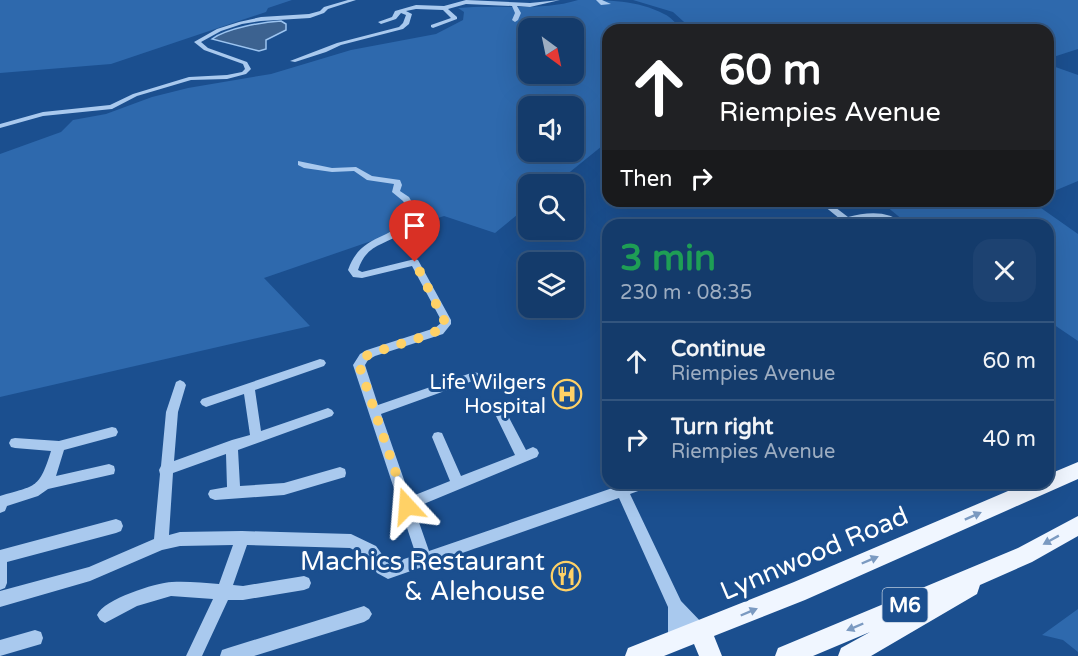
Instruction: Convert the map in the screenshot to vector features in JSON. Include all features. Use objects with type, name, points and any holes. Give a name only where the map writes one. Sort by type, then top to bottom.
[{"type":"main road","name":"Lynnwood Road","points":[[1054,480],[1078,470]]},
{"type":"main road","name":"Lynnwood Road","points":[[636,656],[677,649],[700,632],[1034,489]]},
{"type":"main road","name":"M6","points":[[786,656],[1025,555],[1078,525]]},
{"type":"main road","points":[[849,656],[1025,555]]},
{"type":"main road","points":[[700,632],[711,656]]},
{"type":"street","points":[[0,126],[43,114],[114,106],[133,96],[192,78],[215,78],[244,73],[248,69],[245,63],[206,49],[197,44],[198,41],[241,23],[261,19],[310,16],[326,8],[353,0]]},
{"type":"street","points":[[381,22],[394,18],[396,13],[418,7],[444,8],[470,2],[536,5],[557,0]]},
{"type":"street","points":[[599,0],[603,4],[609,4]]},
{"type":"street","points":[[514,4],[518,13],[515,20]]},
{"type":"street","points":[[433,26],[455,18],[444,8]]},
{"type":"street","points":[[293,61],[339,44],[401,28],[406,24],[409,14],[401,11]]},
{"type":"street","points":[[301,163],[304,166],[332,170],[356,169],[370,178],[397,182],[396,192],[406,199],[414,213],[411,222],[401,232],[369,244],[357,257],[353,270],[356,275],[369,274],[406,263],[417,263],[446,320],[446,324],[439,331],[372,353],[361,360],[360,370],[425,560]]},
{"type":"street","points":[[830,207],[845,219]]},
{"type":"street","points":[[853,219],[880,215],[889,219]]},
{"type":"street","points":[[206,402],[320,363]]},
{"type":"street","points":[[375,411],[474,376]]},
{"type":"street","points":[[161,543],[165,470],[172,412],[180,385]]},
{"type":"street","points":[[249,387],[256,436]]},
{"type":"street","points":[[165,470],[328,412]]},
{"type":"street","points":[[407,506],[528,455],[502,416]]},
{"type":"street","points":[[15,443],[59,446],[111,432]]},
{"type":"street","points":[[438,437],[458,484]]},
{"type":"street","points":[[232,445],[234,493]]},
{"type":"street","points":[[45,484],[59,446]]},
{"type":"street","points":[[0,507],[0,502],[34,491],[45,484],[109,470]]},
{"type":"street","points":[[215,494],[284,489],[340,473]]},
{"type":"street","points":[[0,599],[90,574],[161,543],[180,540],[242,538],[351,541],[371,551],[382,568],[388,572],[628,489]]},
{"type":"street","points":[[622,491],[676,606],[700,632]]},
{"type":"street","points":[[0,557],[116,526]]},
{"type":"street","points":[[194,656],[223,593],[242,538]]},
{"type":"street","points":[[0,564],[0,583]]},
{"type":"street","points":[[105,615],[134,599],[171,589],[223,593],[261,591],[304,583]]},
{"type":"street","points":[[676,606],[677,649]]},
{"type":"street","points":[[228,656],[364,614]]},
{"type":"street","points":[[0,648],[35,638]]},
{"type":"shaded area","points":[[0,0],[292,0],[268,8],[266,12],[111,64],[0,73]]},
{"type":"shaded area","points":[[578,0],[633,3],[667,15],[677,24],[602,24],[602,146],[584,161],[584,96],[518,96],[518,162],[582,162],[567,174],[518,174],[518,214],[495,233],[444,216],[264,278],[310,326],[0,397],[0,154],[61,132],[73,120],[106,114],[152,97],[188,88],[271,74],[351,50],[436,34],[463,20],[464,12],[458,8],[534,7]]},
{"type":"shaded area","points":[[633,0],[1078,0],[1078,49],[1054,57],[1054,24],[686,24],[673,12]]},
{"type":"shaded area","points":[[281,21],[286,24],[286,30],[266,40],[266,49],[259,51],[212,39],[255,24]]},
{"type":"shaded area","points":[[1054,66],[1078,75],[1078,181],[1054,191]]},
{"type":"shaded area","points":[[887,207],[1040,207],[1078,234],[1078,341],[1054,325],[1054,219],[902,219]]},
{"type":"shaded area","points":[[1078,609],[1078,652],[1063,640],[1042,635]]},
{"type":"place","name":"Life Wilgers Hospital","points":[[567,394]]},
{"type":"place","name":"Machics Restaurant & Alehouse","points":[[566,576]]},
{"type":"route","points":[[407,506],[359,365],[364,357],[372,353],[444,328],[446,320],[415,262]]}]
